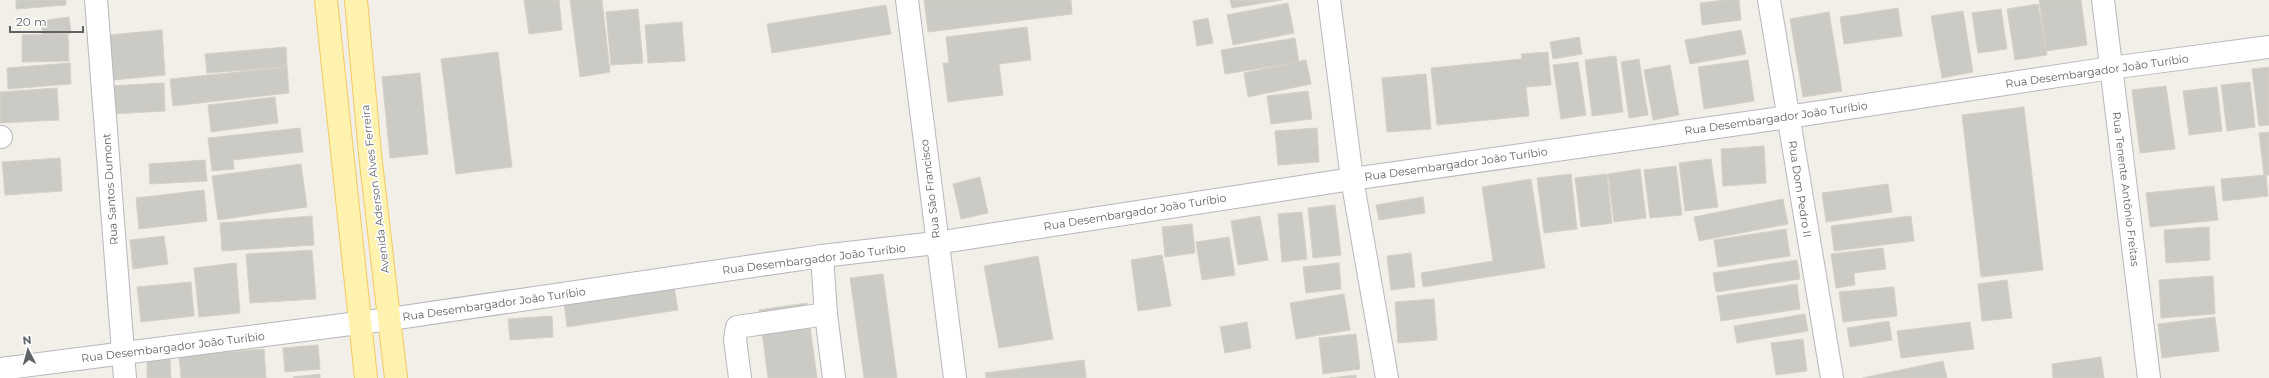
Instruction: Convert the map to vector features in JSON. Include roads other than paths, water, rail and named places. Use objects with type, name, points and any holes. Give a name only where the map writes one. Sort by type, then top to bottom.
[{"type":"main road","points":[[326,0],[366,378]]},
{"type":"main road","name":"Avenida Aderson Alves Ferreira","points":[[356,0],[370,154],[396,378]]},
{"type":"street","name":"Rua Santos Dumont","points":[[96,0],[124,378]]},
{"type":"street","name":"Rua São Francisco","points":[[907,0],[936,243],[955,378]]},
{"type":"street","points":[[1329,0],[1352,179],[1387,378]]},
{"type":"street","name":"Rua Dom Pedro II","points":[[1769,0],[1832,378]]},
{"type":"street","name":"Rua Tenente Antônio Freitas","points":[[2103,0],[2149,378]]},
{"type":"street","name":"Rua Desembargador João Turíbio","points":[[0,369],[122,355],[390,319],[822,256],[936,243],[1352,179],[1788,117],[2111,68],[2269,47]]},
{"type":"street","points":[[822,256],[826,314],[834,378]]},
{"type":"street","points":[[740,378],[735,340],[737,327],[826,314]]}]
